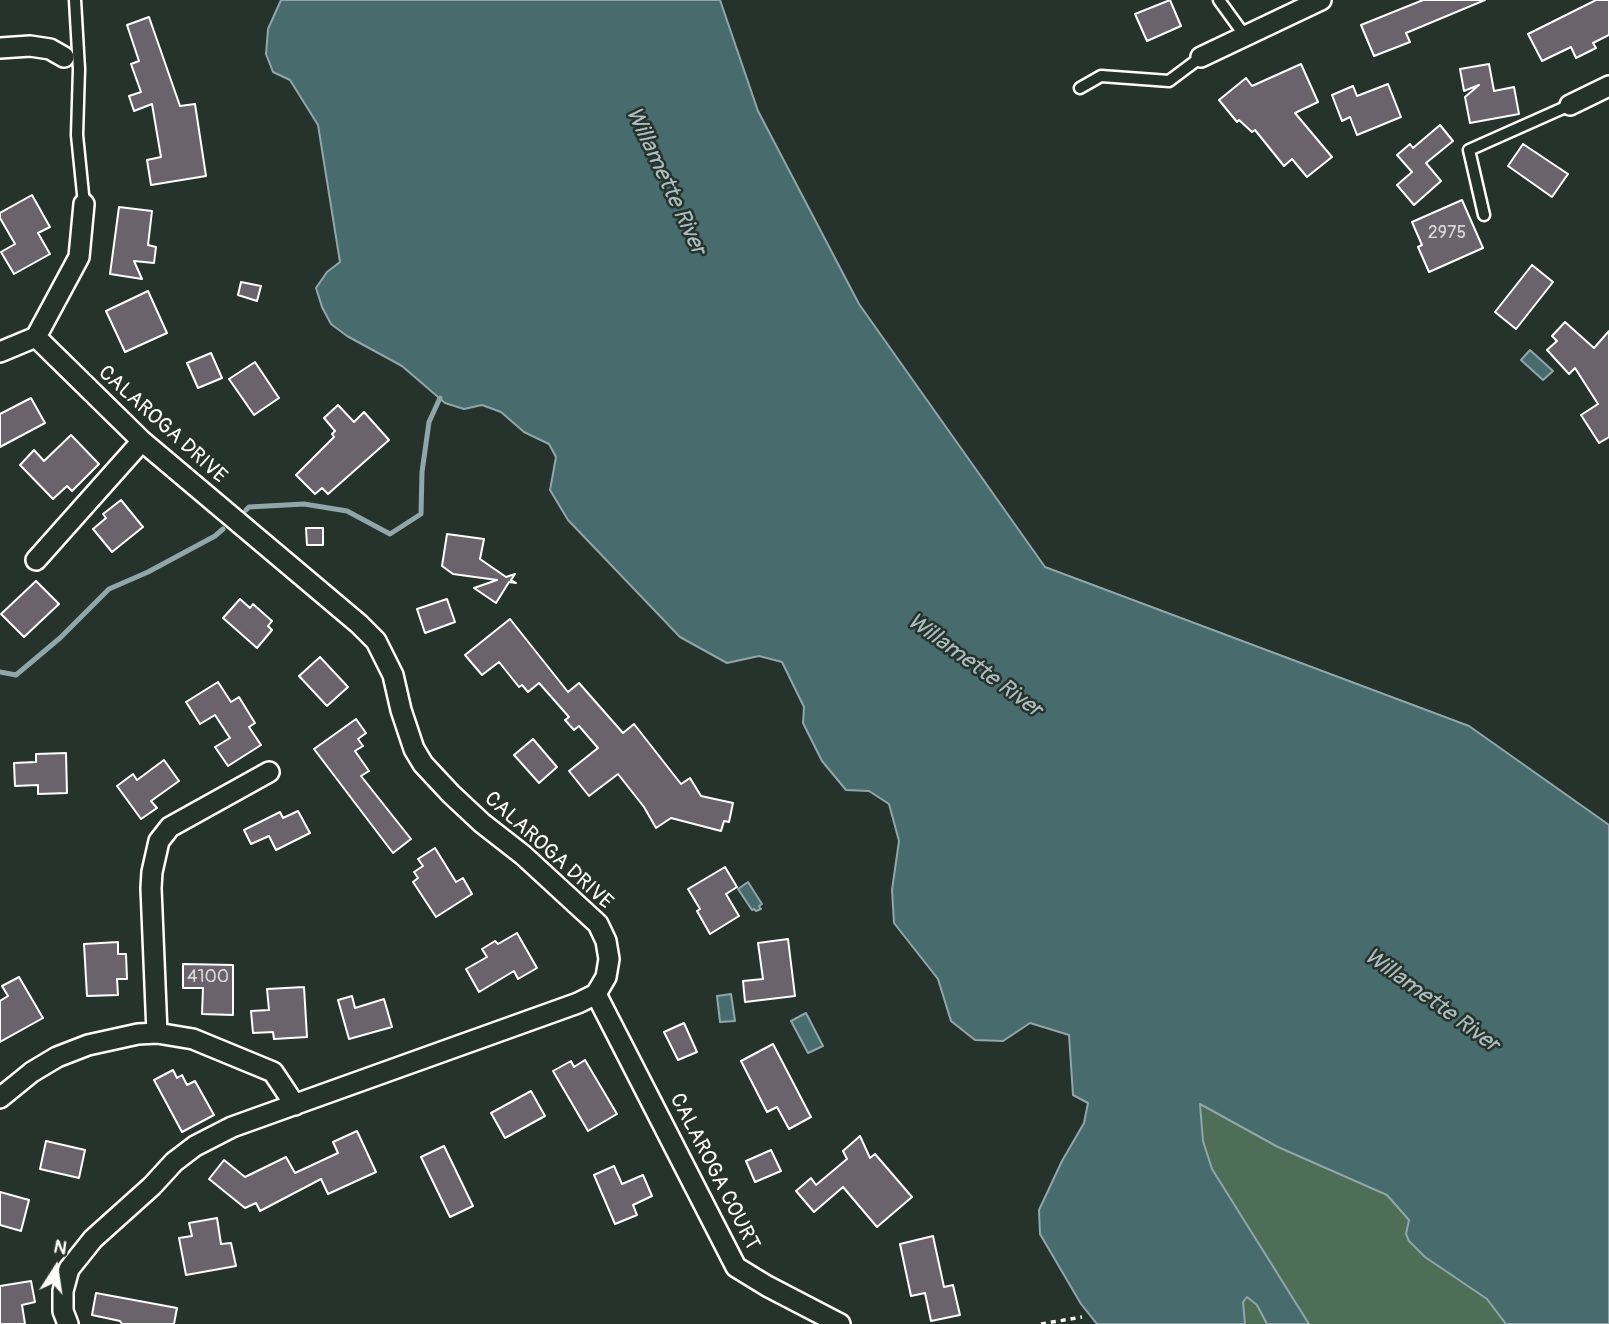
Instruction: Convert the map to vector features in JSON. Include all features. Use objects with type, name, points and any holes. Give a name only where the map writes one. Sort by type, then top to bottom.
[{"type":"street","points":[[1201,57],[1321,0]]},
{"type":"street","points":[[0,48],[30,46],[50,49],[71,60]]},
{"type":"street","points":[[1570,105],[1609,86]]},
{"type":"street","points":[[0,352],[36,337],[79,257],[84,204]]},
{"type":"street","name":"CALAROGA DRIVE","points":[[36,337],[142,441],[376,641],[393,675],[414,749],[423,764],[474,816],[523,855],[598,924],[606,941],[609,959],[606,977],[596,994]]},
{"type":"street","points":[[36,560],[142,441]]},
{"type":"street","points":[[157,1033],[151,888],[159,841],[170,827],[270,772]]},
{"type":"street","points":[[68,1324],[63,1311],[63,1291],[69,1269],[93,1238],[194,1146],[232,1127],[578,1003],[596,994]]},
{"type":"street","name":"CALAROGA COURT","points":[[596,994],[736,1266],[767,1286],[840,1324]]},
{"type":"street","points":[[0,1098],[32,1072],[57,1057],[88,1045],[138,1034],[157,1033],[193,1039],[273,1072],[295,1105]]},
{"type":"lane","points":[[75,0],[71,60],[84,204]]},
{"type":"lane","points":[[1220,0],[1245,36]]},
{"type":"lane","points":[[1080,88],[1101,76],[1169,81],[1201,57]]},
{"type":"lane","points":[[1485,215],[1469,150],[1570,105]]},
{"type":"path","points":[[1041,1324],[1082,1317]]},
{"type":"green space","points":[[1200,1104],[1278,1147],[1387,1195],[1409,1220],[1406,1234],[1425,1257],[1487,1299],[1506,1324],[1309,1324],[1212,1169],[1203,1141]]},
{"type":"green space","points":[[1247,1297],[1257,1305],[1267,1324],[1245,1324],[1243,1302]]},
{"type":"water","name":"Willamette River","points":[[281,0],[720,0],[758,111],[859,304],[1045,567],[1469,726],[1609,825],[1609,1324],[1506,1324],[1487,1299],[1425,1257],[1409,1241],[1406,1234],[1409,1220],[1387,1195],[1278,1147],[1200,1104],[1203,1141],[1212,1169],[1309,1324],[1267,1324],[1257,1305],[1247,1297],[1243,1302],[1245,1324],[1097,1324],[1081,1304],[1040,1234],[1039,1210],[1084,1123],[1088,1103],[1073,1095],[1069,1035],[1030,1023],[1003,1041],[975,1040],[951,1021],[938,979],[894,923],[892,890],[899,841],[889,804],[869,791],[846,790],[822,761],[803,723],[804,707],[782,662],[759,656],[727,663],[680,637],[568,520],[550,490],[556,457],[549,444],[524,432],[501,412],[482,405],[464,409],[445,403],[402,366],[347,336],[331,324],[316,288],[327,272],[340,262],[318,125],[290,80],[273,72],[266,54],[268,29]]},
{"type":"water","points":[[1530,350],[1553,371],[1543,380],[1521,360]]},
{"type":"water","points":[[748,882],[762,904],[759,906],[761,909],[756,911],[752,910],[738,889]]},
{"type":"water","points":[[731,994],[735,1021],[720,1022],[717,996]]},
{"type":"water","points":[[806,1013],[823,1046],[808,1053],[791,1021]]},
{"type":"building","points":[[1170,0],[1181,26],[1147,41],[1135,14]]},
{"type":"building","points":[[1423,0],[1485,0],[1406,33],[1410,42],[1374,56],[1361,25]]},
{"type":"building","points":[[1596,0],[1609,0],[1609,35],[1593,43],[1596,48],[1576,58],[1571,47],[1542,61],[1528,34]]},
{"type":"building","points":[[149,17],[180,106],[195,104],[206,176],[151,185],[147,160],[161,157],[152,104],[134,111],[129,96],[141,92],[131,64],[139,61],[127,25]]},
{"type":"building","points":[[1301,64],[1318,102],[1295,113],[1332,157],[1307,177],[1292,159],[1284,166],[1255,130],[1252,132],[1239,120],[1237,122],[1219,100],[1246,78],[1252,86]]},
{"type":"building","points":[[1489,64],[1494,91],[1514,87],[1519,114],[1470,123],[1465,97],[1479,85],[1464,91],[1460,69]]},
{"type":"building","points":[[1388,84],[1401,117],[1357,135],[1350,117],[1342,121],[1332,95],[1353,86],[1357,96]]},
{"type":"building","points":[[1440,125],[1453,141],[1426,163],[1441,181],[1414,205],[1397,185],[1412,172],[1397,155],[1410,144],[1413,148]]},
{"type":"building","points":[[1523,144],[1568,174],[1552,197],[1508,166]]},
{"type":"building","points":[[32,195],[50,227],[38,233],[50,254],[14,274],[1,252],[15,244],[0,218],[0,213]]},
{"type":"building","points":[[1462,200],[1483,248],[1429,272],[1418,247],[1422,245],[1412,222]]},
{"type":"building","points":[[119,207],[152,211],[148,245],[156,247],[154,263],[134,261],[142,279],[110,274]]},
{"type":"building","points":[[1532,265],[1553,282],[1516,329],[1495,312]]},
{"type":"building","points":[[241,282],[261,286],[257,301],[238,295]]},
{"type":"building","points":[[148,291],[167,333],[125,352],[106,311]]},
{"type":"building","points":[[1565,322],[1594,348],[1609,331],[1609,437],[1599,443],[1581,415],[1598,404],[1575,368],[1569,374],[1547,350],[1557,341],[1552,336]]},
{"type":"building","points":[[211,353],[222,378],[198,388],[187,363]]},
{"type":"building","points":[[255,362],[279,398],[254,415],[229,379]]},
{"type":"building","points":[[31,398],[45,423],[0,447],[0,414]]},
{"type":"building","points":[[338,405],[354,422],[364,412],[389,440],[328,494],[322,488],[315,494],[296,475],[334,437],[332,434],[335,431],[324,418]]},
{"type":"building","points":[[71,435],[99,464],[72,491],[67,486],[53,499],[20,465],[34,450],[44,461]]},
{"type":"building","points":[[121,500],[143,527],[112,552],[93,529],[106,518],[103,514]]},
{"type":"building","points":[[306,528],[323,528],[323,545],[307,545]]},
{"type":"building","points":[[447,534],[484,539],[480,559],[506,577],[515,574],[511,580],[516,583],[509,582],[496,603],[474,588],[497,580],[453,574],[442,566]]},
{"type":"building","points":[[36,581],[59,604],[24,637],[1,614]]},
{"type":"building","points":[[240,599],[250,608],[253,604],[272,621],[268,626],[272,630],[257,648],[223,618]]},
{"type":"building","points":[[447,599],[455,622],[425,633],[417,609]]},
{"type":"building","points":[[510,619],[568,692],[579,683],[623,733],[634,724],[681,784],[690,778],[701,796],[733,803],[729,822],[724,821],[721,831],[671,818],[656,828],[644,807],[618,774],[589,796],[569,771],[598,748],[579,726],[574,730],[565,720],[569,717],[539,683],[528,692],[522,685],[519,687],[499,662],[482,675],[465,655]]},
{"type":"building","points":[[320,657],[348,687],[327,706],[299,676]]},
{"type":"building","points":[[218,682],[231,702],[239,697],[255,723],[249,727],[261,745],[228,766],[215,747],[230,738],[215,715],[200,724],[186,702]]},
{"type":"building","points":[[356,719],[366,733],[358,739],[363,746],[355,751],[369,771],[361,776],[411,839],[393,853],[314,749]]},
{"type":"building","points":[[533,739],[557,767],[539,783],[514,755]]},
{"type":"building","points":[[66,753],[67,793],[38,794],[38,785],[15,786],[14,763],[36,762],[36,754]]},
{"type":"building","points":[[164,760],[179,781],[151,801],[157,808],[141,819],[117,786],[133,774],[137,780]]},
{"type":"building","points":[[298,811],[310,833],[276,850],[269,836],[251,844],[244,830],[280,812],[283,818]]},
{"type":"building","points":[[435,848],[456,882],[463,878],[472,894],[436,917],[413,882],[418,878],[414,872],[423,866],[418,859]]},
{"type":"building","points":[[725,867],[737,887],[726,894],[739,916],[710,934],[688,889]]},
{"type":"building","points":[[517,933],[537,968],[518,979],[514,971],[479,992],[466,969],[487,957],[482,949],[495,941],[498,944]]},
{"type":"building","points":[[788,939],[795,996],[745,1002],[743,981],[763,979],[758,943]]},
{"type":"building","points":[[118,942],[118,954],[126,954],[127,979],[117,979],[118,995],[87,996],[84,944]]},
{"type":"building","points":[[183,964],[233,965],[233,1015],[202,1014],[203,988],[183,988]]},
{"type":"building","points":[[19,977],[43,1018],[0,1042],[0,1001],[8,996],[2,986]]},
{"type":"building","points":[[304,987],[307,1037],[274,1039],[273,1032],[253,1033],[251,1011],[269,1010],[267,989]]},
{"type":"building","points":[[352,996],[355,1008],[384,999],[392,1027],[349,1039],[338,1000]]},
{"type":"building","points":[[684,1023],[697,1052],[678,1060],[664,1032]]},
{"type":"building","points":[[773,1044],[811,1117],[789,1129],[777,1107],[767,1112],[741,1061]]},
{"type":"building","points":[[585,1060],[617,1114],[588,1131],[553,1071],[571,1061],[574,1067]]},
{"type":"building","points":[[173,1070],[177,1078],[182,1075],[187,1085],[195,1081],[214,1115],[182,1132],[154,1080]]},
{"type":"building","points":[[531,1091],[545,1116],[505,1138],[491,1113]]},
{"type":"building","points":[[357,1131],[376,1172],[328,1194],[321,1179],[260,1211],[256,1203],[245,1208],[209,1179],[224,1160],[245,1177],[286,1157],[295,1173],[338,1153],[333,1142]]},
{"type":"building","points":[[860,1136],[870,1158],[875,1154],[912,1197],[877,1227],[843,1187],[814,1212],[796,1191],[811,1178],[816,1185],[847,1159],[843,1151]]},
{"type":"building","points":[[46,1141],[85,1150],[79,1178],[40,1169]]},
{"type":"building","points":[[444,1146],[473,1206],[450,1217],[421,1157]]},
{"type":"building","points":[[771,1150],[781,1171],[755,1182],[746,1161]]},
{"type":"building","points":[[614,1166],[622,1184],[643,1175],[652,1196],[633,1205],[637,1215],[615,1224],[594,1175]]},
{"type":"building","points":[[0,1192],[29,1200],[21,1231],[0,1225]]},
{"type":"building","points":[[217,1218],[221,1244],[231,1243],[236,1266],[186,1275],[179,1238],[192,1236],[189,1223]]},
{"type":"building","points":[[933,1236],[944,1287],[953,1285],[960,1315],[931,1321],[925,1293],[911,1296],[900,1244]]},
{"type":"building","points":[[31,1281],[35,1302],[22,1305],[25,1324],[0,1324],[0,1286]]},
{"type":"building","points":[[96,1293],[177,1308],[174,1324],[122,1324],[120,1321],[92,1315]]},
{"type":"waterway","points":[[246,510],[249,507],[304,504],[347,511],[390,534],[421,514],[422,472],[429,422],[440,398]]},
{"type":"waterway","points":[[0,672],[16,675],[60,638],[109,589],[148,572],[223,529]]}]
